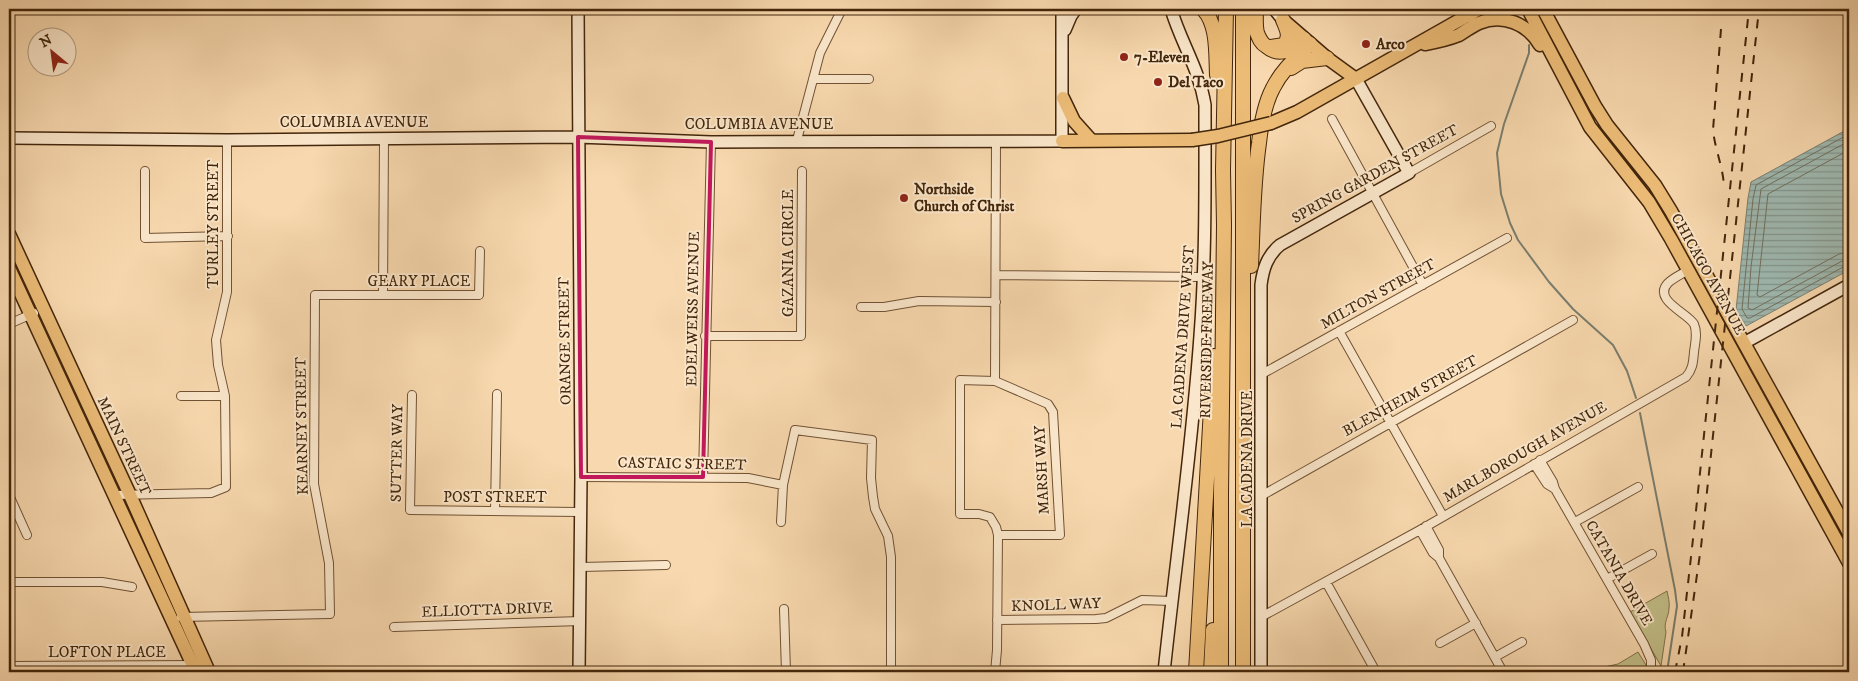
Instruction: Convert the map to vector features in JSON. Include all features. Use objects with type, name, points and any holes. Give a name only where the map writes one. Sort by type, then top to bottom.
[{"type":"highway","points":[[1203,9],[1207,13],[1214,32],[1217,72],[1218,151],[1223,170]]},
{"type":"highway","name":"RIVERSIDE FREEWAY","points":[[1222,672],[1221,495],[1226,9]]},
{"type":"highway","points":[[1243,9],[1243,672]]},
{"type":"highway","points":[[1256,9],[1257,31],[1264,45],[1275,52],[1283,52],[1307,42]]},
{"type":"highway","points":[[1264,45],[1272,48],[1284,45],[1289,35],[1279,14]]},
{"type":"highway","points":[[1243,321],[1251,280],[1255,172],[1263,112],[1272,89],[1307,42]]},
{"type":"highway","points":[[1282,74],[1302,61],[1327,58]]},
{"type":"highway","points":[[1196,672],[1211,403],[1224,225]]},
{"type":"highway","points":[[1211,672],[1221,495]]},
{"type":"main road","name":"ORANGE STREET","points":[[578,9],[581,477],[580,672]]},
{"type":"main road","points":[[1062,9],[1062,141]]},
{"type":"main road","points":[[1063,37],[1071,16],[1076,9]]},
{"type":"main road","name":"LA CADENA DRIVE WEST","points":[[1164,672],[1196,384],[1205,237],[1205,105],[1196,68],[1179,33],[1171,9]]},
{"type":"main road","name":"COLUMBIA AVENUE","points":[[9,138],[227,140],[578,137],[711,142],[797,140],[1192,140],[1227,135],[1271,123],[1297,112],[1479,9]]},
{"type":"main road","name":"CHICAGO AVENUE","points":[[1528,9],[1590,127],[1649,202],[1849,563]]},
{"type":"main road","name":"CHICAGO AVENUE","points":[[1543,9],[1607,125],[1655,184],[1701,263],[1849,533]]},
{"type":"main road","points":[[1279,14],[1307,42],[1356,79],[1408,174]]},
{"type":"main road","points":[[1414,46],[1457,36],[1480,22],[1496,19],[1507,20],[1516,22],[1529,31],[1538,41],[1555,69],[1563,77]]},
{"type":"main road","points":[[1063,98],[1074,121],[1092,140]]},
{"type":"main road","name":"SPRING GARDEN STREET","points":[[1275,250],[1285,242],[1408,174]]},
{"type":"main road","name":"MAIN STREET","points":[[9,234],[130,495],[183,617],[200,668]]},
{"type":"main road","name":"LA CADENA DRIVE","points":[[1261,672],[1262,274],[1268,258],[1275,250]]},
{"type":"main road","points":[[1688,270],[1701,263]]},
{"type":"main road","points":[[9,268],[115,495],[169,617],[200,668]]},
{"type":"main road","points":[[1761,402],[1756,379],[1741,349],[1744,343],[1849,285]]},
{"type":"street","points":[[797,140],[820,53],[842,9]]},
{"type":"street","points":[[813,79],[869,79]]},
{"type":"street","points":[[1332,119],[1423,284]]},
{"type":"street","name":"SPRING GARDEN STREET","points":[[1408,174],[1491,126]]},
{"type":"street","points":[[383,295],[384,138]]},
{"type":"street","name":"TURLEY STREET","points":[[130,495],[211,493],[226,487],[225,396],[218,365],[216,340],[227,292],[227,140]]},
{"type":"street","points":[[995,381],[997,275],[996,141]]},
{"type":"street","name":"EDELWEISS AVENUE","points":[[703,477],[711,142]]},
{"type":"street","name":"GAZANIA CIRCLE","points":[[706,336],[801,336],[802,170]]},
{"type":"street","points":[[145,171],[145,238],[228,236]]},
{"type":"street","name":"MILTON STREET","points":[[1262,374],[1507,238]]},
{"type":"street","name":"GEARY PLACE","points":[[315,295],[479,295],[480,251]]},
{"type":"street","name":"MARLBOROUGH AVENUE","points":[[1261,617],[1423,528],[1689,374],[1692,369],[1696,333],[1694,324],[1690,318],[1670,304],[1665,297],[1666,285],[1688,270]]},
{"type":"street","points":[[997,275],[1203,277]]},
{"type":"street","name":"KEARNEY STREET","points":[[183,617],[330,614],[329,563],[314,484],[315,295]]},
{"type":"street","points":[[861,308],[919,301],[996,302]]},
{"type":"street","points":[[9,324],[43,309]]},
{"type":"street","name":"BLENHEIM STREET","points":[[1261,496],[1572,320]]},
{"type":"street","points":[[1340,331],[1444,516]]},
{"type":"street","name":"MARSH WAY","points":[[960,380],[995,381],[1048,404],[1053,412],[1060,535],[998,535],[990,517],[979,514],[960,514],[960,380]]},
{"type":"street","points":[[495,511],[497,394]]},
{"type":"street","name":"SUTTER WAY","points":[[410,510],[412,395]]},
{"type":"street","points":[[181,396],[225,396]]},
{"type":"street","points":[[781,522],[783,485],[794,430],[872,440],[871,478],[873,498],[888,536],[892,557],[891,672]]},
{"type":"street","name":"CATANIA DRIVE","points":[[1537,462],[1553,482],[1555,489],[1648,652],[1651,660],[1651,672]]},
{"type":"street","name":"CASTAIC STREET","points":[[581,477],[748,478],[783,485]]},
{"type":"street","points":[[1575,522],[1638,486]]},
{"type":"street","points":[[9,495],[27,536]]},
{"type":"street","points":[[115,495],[130,495]]},
{"type":"street","name":"POST STREET","points":[[410,510],[580,512]]},
{"type":"street","points":[[1423,528],[1439,550],[1439,558],[1503,672]]},
{"type":"street","points":[[995,672],[997,650],[998,535]]},
{"type":"street","points":[[1607,579],[1652,554]]},
{"type":"street","points":[[581,567],[666,565]]},
{"type":"street","points":[[9,582],[102,582],[132,587]]},
{"type":"street","points":[[1326,582],[1376,672]]},
{"type":"street","name":"KNOLL WAY","points":[[997,620],[1106,618],[1142,600],[1172,601]]},
{"type":"street","points":[[784,609],[786,672]]},
{"type":"street","points":[[169,617],[183,617]]},
{"type":"street","name":"ELLIOTTA DRIVE","points":[[394,627],[581,621]]},
{"type":"street","points":[[1440,643],[1476,623]]},
{"type":"street","points":[[1495,657],[1522,642]]},
{"type":"street","name":"LOFTON PLACE","points":[[9,666],[200,668]]},
{"type":"highlighted area","points":[[578,137],[711,142],[703,477],[581,477]]},
{"type":"shaded area","points":[[1667,591],[1669,611],[1665,625],[1666,632],[1661,666],[1630,612]]},
{"type":"shaded area","points":[[1638,652],[1646,665],[1646,672],[1581,672],[1618,664]]},
{"type":"water","points":[[1848,129],[1849,270],[1746,326],[1736,310],[1751,182]]},
{"type":"waterway","points":[[1529,45],[1529,53],[1504,124],[1497,153],[1501,194],[1510,223],[1518,240],[1549,282],[1573,309],[1613,345],[1627,371],[1636,398]]},
{"type":"waterway","points":[[1640,413],[1677,606],[1667,672]]},
{"type":"railway","points":[[1675,672],[1682,637],[1693,539],[1749,9]]},
{"type":"railway","points":[[1683,672],[1701,547],[1759,9]]},
{"type":"railway","points":[[1721,29],[1713,130],[1723,174],[1724,189]]},
{"type":"place","name":"Arco","points":[[1366,44]]},
{"type":"place","name":"7-Eleven","points":[[1124,57]]},
{"type":"place","name":"Del Taco","points":[[1158,82]]},
{"type":"place","name":"Northside Church of Christ","points":[[904,198]]}]
